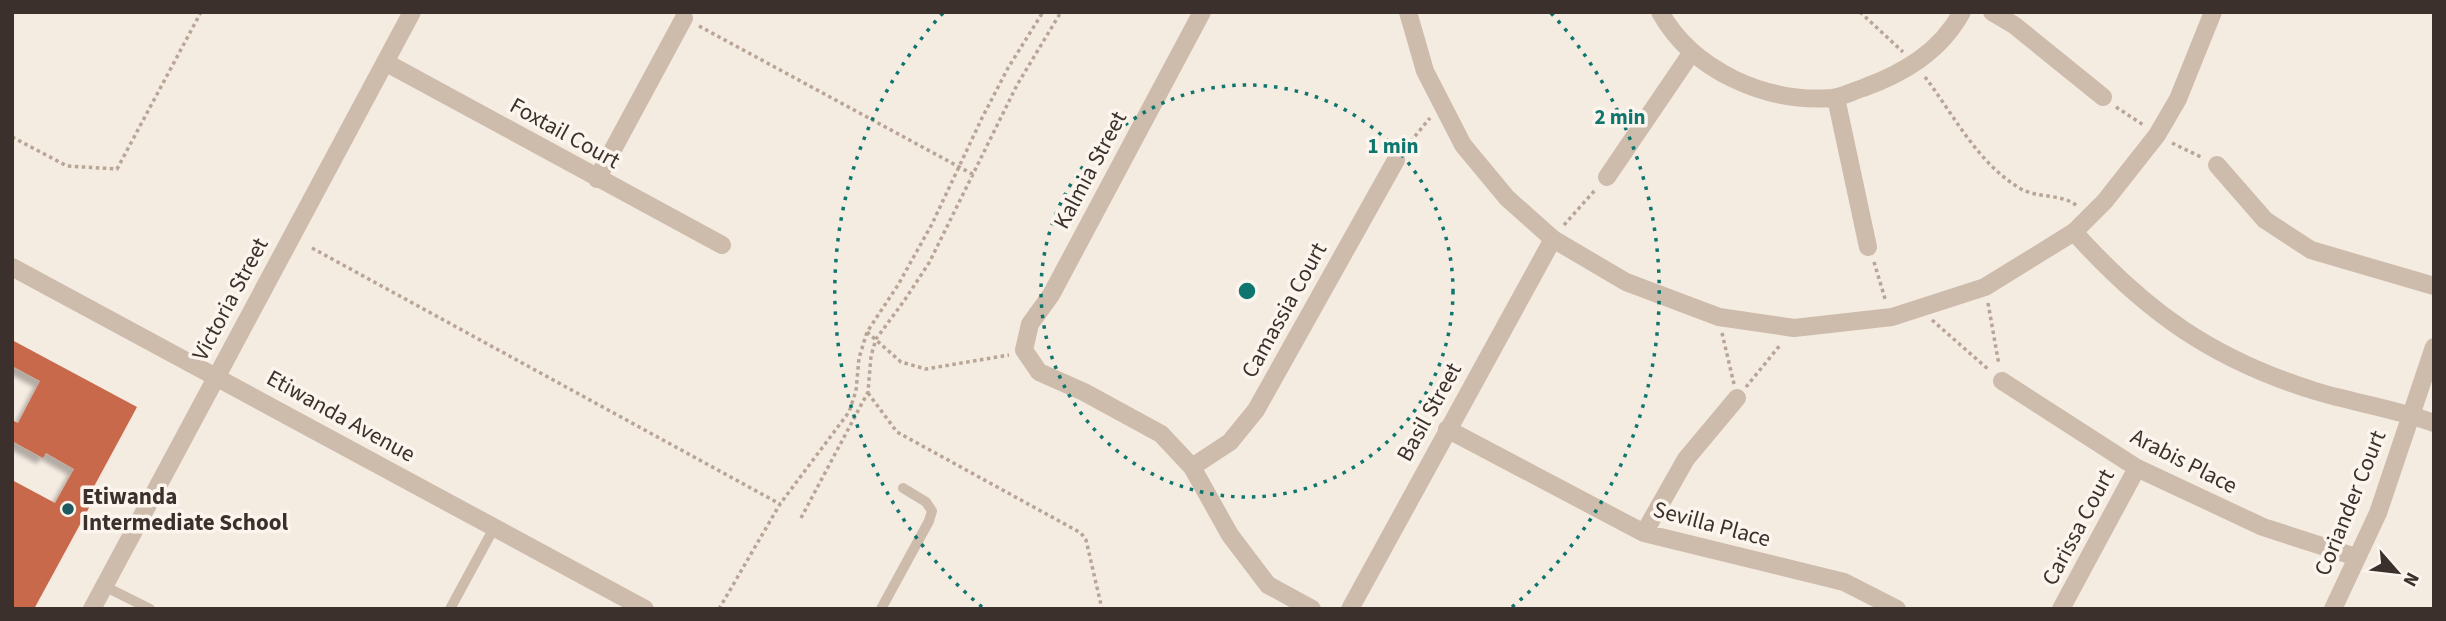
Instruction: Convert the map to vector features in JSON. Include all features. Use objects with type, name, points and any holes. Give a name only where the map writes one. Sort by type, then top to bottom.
[{"type":"street","name":"Victoria Street","points":[[92,609],[412,12]]},
{"type":"street","name":"Kalmia Street","points":[[1024,350],[1030,324],[1051,295],[1202,12]]},
{"type":"street","points":[[1408,12],[1425,71],[1463,145],[1507,198],[1553,239],[1626,282],[1719,317],[1794,328],[1892,317],[1985,288],[2074,232],[2133,169],[2157,135],[2178,99],[2213,12]]},
{"type":"street","points":[[1660,12],[1669,28],[1692,52],[1726,75],[1762,90],[1799,99],[1836,98],[1897,75],[1938,46],[1962,12]]},
{"type":"street","points":[[1992,12],[2014,25],[2102,97]]},
{"type":"street","points":[[597,179],[684,18]]},
{"type":"street","points":[[1607,177],[1692,52]]},
{"type":"street","name":"Foxtail Court","points":[[385,61],[722,245]]},
{"type":"street","points":[[1836,98],[1868,247]]},
{"type":"street","name":"Camassia Court","points":[[1192,467],[1230,442],[1256,410],[1396,160]]},
{"type":"street","points":[[2217,165],[2265,220],[2311,250],[2434,286]]},
{"type":"street","points":[[2074,232],[2098,259],[2159,314],[2189,336],[2227,357],[2317,391],[2434,423]]},
{"type":"street","name":"Basil Street","points":[[1350,609],[1553,239]]},
{"type":"street","name":"Etiwanda Avenue","points":[[12,267],[645,609]]},
{"type":"street","name":"Coriander Court","points":[[2333,609],[2378,513],[2434,347]]},
{"type":"street","points":[[1024,350],[1039,372],[1084,392],[1161,434],[1192,467],[1230,535],[1268,585],[1312,609]]},
{"type":"street","name":"Arabis Place","points":[[2002,380],[2137,468],[2263,527],[2356,557]]},
{"type":"street","points":[[1644,533],[1686,459],[1737,398]]},
{"type":"street","name":"Sevilla Place","points":[[1447,429],[1644,533],[1844,582],[1897,609]]},
{"type":"street","name":"Carissa Court","points":[[2061,609],[2137,468]]},
{"type":"lane","points":[[881,609],[932,511],[926,502],[903,488]]},
{"type":"lane","points":[[450,609],[494,527]]},
{"type":"lane","points":[[104,586],[150,609]]},
{"type":"path","points":[[12,137],[67,166],[117,169],[201,12]]},
{"type":"path","points":[[719,609],[780,503],[849,412],[856,391],[861,348],[867,332],[920,244],[1008,68],[1043,12]]},
{"type":"path","points":[[801,518],[867,393],[871,356],[876,339],[929,263],[1017,85],[1061,12]]},
{"type":"path","points":[[1860,12],[1913,63],[1966,136],[2000,173],[2022,189],[2037,195],[2073,202],[2089,218]]},
{"type":"path","points":[[684,18],[974,175]]},
{"type":"path","points":[[1396,160],[1441,103]]},
{"type":"path","points":[[1553,239],[1607,177]]},
{"type":"path","points":[[1868,247],[1892,317]]},
{"type":"path","points":[[312,248],[780,503]]},
{"type":"path","points":[[1985,288],[2002,380]]},
{"type":"path","points":[[1918,309],[2002,380]]},
{"type":"path","points":[[1719,317],[1737,398]]},
{"type":"path","points":[[1737,398],[1794,328]]},
{"type":"path","points":[[867,332],[901,362],[926,369],[1001,357],[1024,350]]},
{"type":"path","points":[[867,393],[897,432],[1081,533],[1086,540],[1102,609]]},
{"type":"building","points":[[12,340],[137,407],[85,503],[90,506],[34,609],[12,609],[12,480],[55,503],[74,469],[46,453],[43,458],[12,441],[12,420],[18,423],[40,381],[12,366]]},
{"type":"place","name":"Etiwanda Intermediate School","points":[[68,509]]}]
